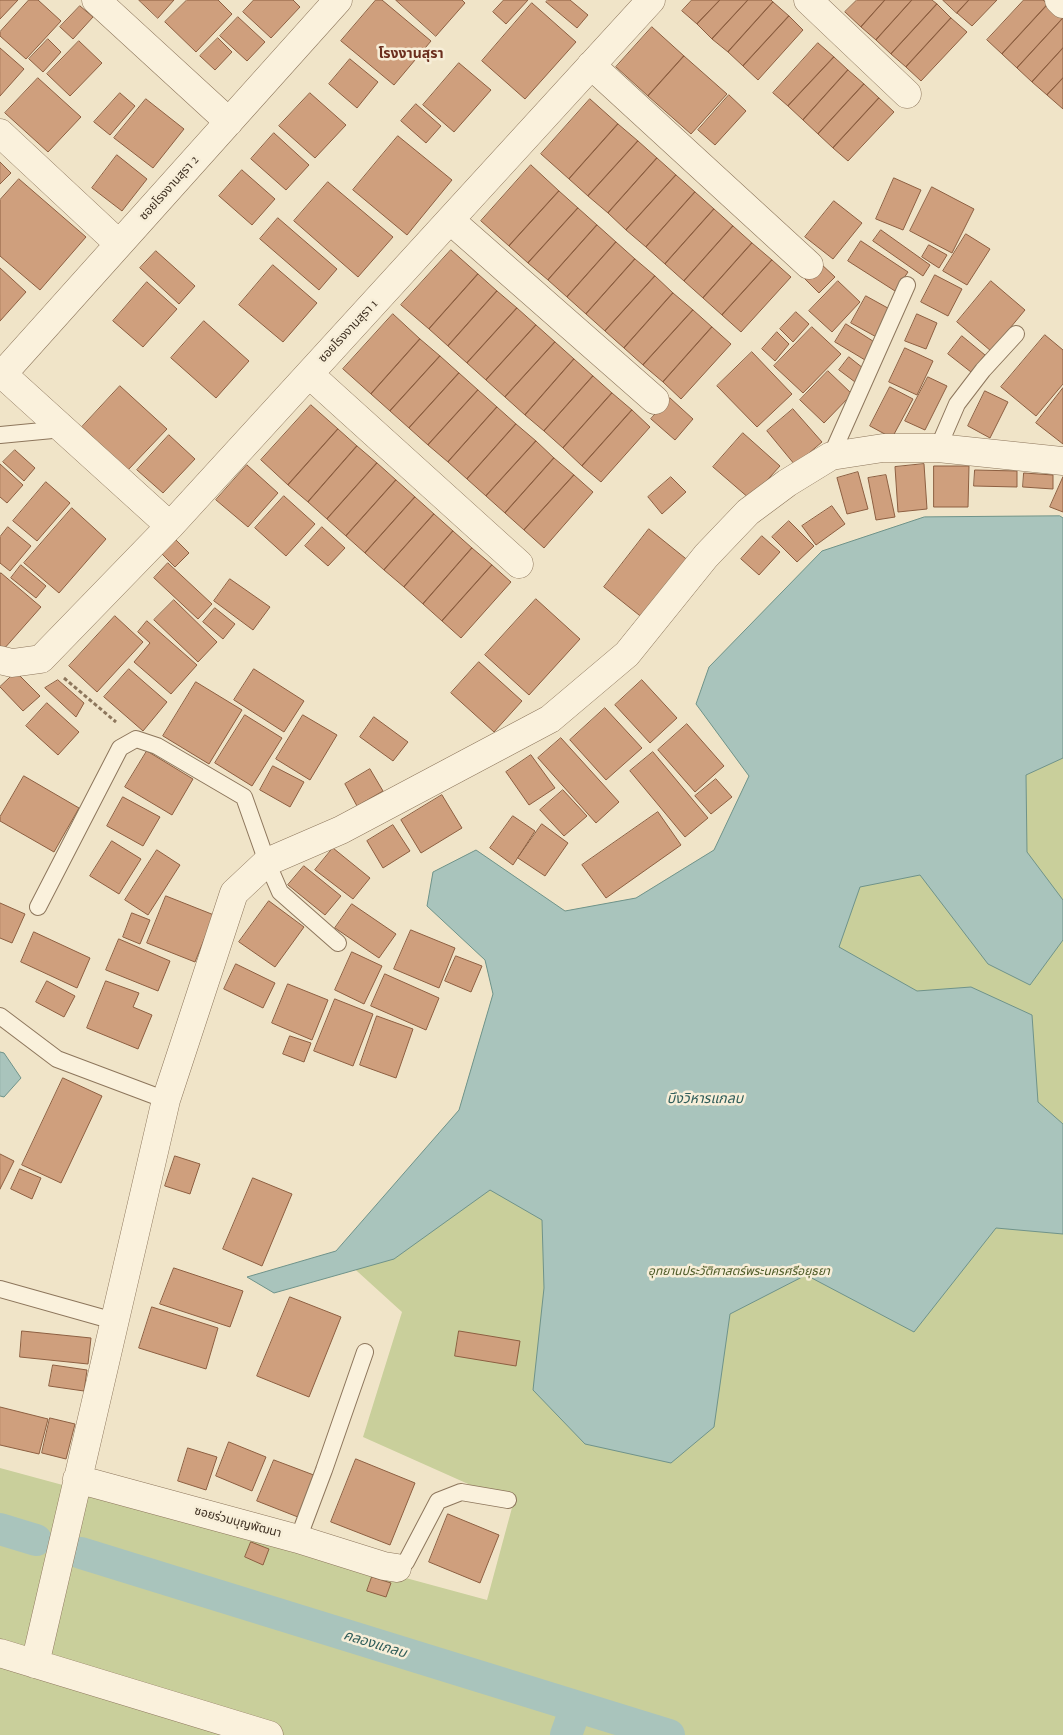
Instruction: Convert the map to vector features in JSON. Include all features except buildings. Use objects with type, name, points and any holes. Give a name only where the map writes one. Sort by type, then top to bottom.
[{"type":"street","points":[[96,0],[229,122]]},
{"type":"street","name":"ซอยโรงงานสุรา 1","points":[[41,659],[170,526],[651,0]]},
{"type":"street","points":[[808,0],[907,94]]},
{"type":"street","points":[[1059,0],[1063,4]]},
{"type":"street","name":"ซอยโรงงานสุรา 2","points":[[1,375],[229,122],[330,3]]},
{"type":"street","points":[[591,65],[809,265]]},
{"type":"street","points":[[0,133],[119,244]]},
{"type":"street","points":[[450,220],[655,400]]},
{"type":"street","points":[[308,374],[519,564]]},
{"type":"street","points":[[1,375],[170,526]]},
{"type":"street","points":[[34,1664],[166,1100],[234,893],[267,862],[342,830],[550,719],[627,654],[706,556],[748,512],[786,483],[831,456],[883,448],[938,448],[1063,461]]},
{"type":"street","points":[[0,660],[12,663],[41,659]]},
{"type":"street","name":"ซอยร่วมบุญพัฒนา","points":[[77,1478],[298,1539],[384,1566],[397,1568]]},
{"type":"street","points":[[0,1653],[269,1735]]},
{"type":"lane","points":[[831,456],[907,285]]},
{"type":"lane","points":[[938,448],[958,404],[984,370],[1016,334]]},
{"type":"lane","points":[[0,435],[62,429]]},
{"type":"lane","points":[[38,907],[120,748],[136,739],[157,746],[244,797],[267,862],[280,892],[338,943]]},
{"type":"lane","points":[[0,1016],[57,1059],[166,1100]]},
{"type":"lane","points":[[0,1290],[114,1321]]},
{"type":"lane","points":[[298,1539],[365,1352]]},
{"type":"lane","points":[[397,1568],[406,1562],[438,1501],[461,1492],[508,1500]]},
{"type":"path","points":[[41,659],[136,739]]},
{"type":"green space","name":"อุทยานประวัติศาสตร์พระนครศรีอยุธยา","points":[[1060,516],[1063,518],[1063,1735],[0,1735],[0,1468],[487,1600],[513,1504],[363,1437],[402,1312],[336,1252],[459,1110],[493,994],[485,960],[427,906],[433,872],[476,850],[565,911],[636,898],[714,850],[749,776],[696,704],[709,667],[822,551],[924,517]]},
{"type":"water","name":"บึงวิหารแกลบ","points":[[1060,516],[1063,518],[1063,758],[1026,775],[1027,852],[1063,900],[1063,940],[1030,985],[988,964],[920,875],[860,887],[839,947],[917,991],[971,987],[1032,1015],[1038,1102],[1063,1124],[1063,1234],[996,1228],[914,1332],[806,1275],[730,1314],[714,1427],[671,1463],[585,1444],[533,1390],[544,1288],[542,1220],[490,1190],[394,1259],[274,1293],[247,1277],[336,1251],[459,1110],[493,994],[485,960],[427,906],[433,872],[476,850],[565,911],[636,898],[714,850],[749,776],[696,704],[709,667],[822,551],[924,517]]},
{"type":"water","points":[[0,1052],[4,1053],[21,1078],[4,1097],[0,1096]]},
{"type":"waterway","name":"คลองแกลบ","points":[[0,1529],[36,1540]]},
{"type":"waterway","name":"คลองแกลบ","points":[[81,1553],[669,1735]]},
{"type":"waterway","points":[[566,1735],[576,1707]]},
{"type":"district","name":"โรงงานสุรา","points":[[411,54]]}]
